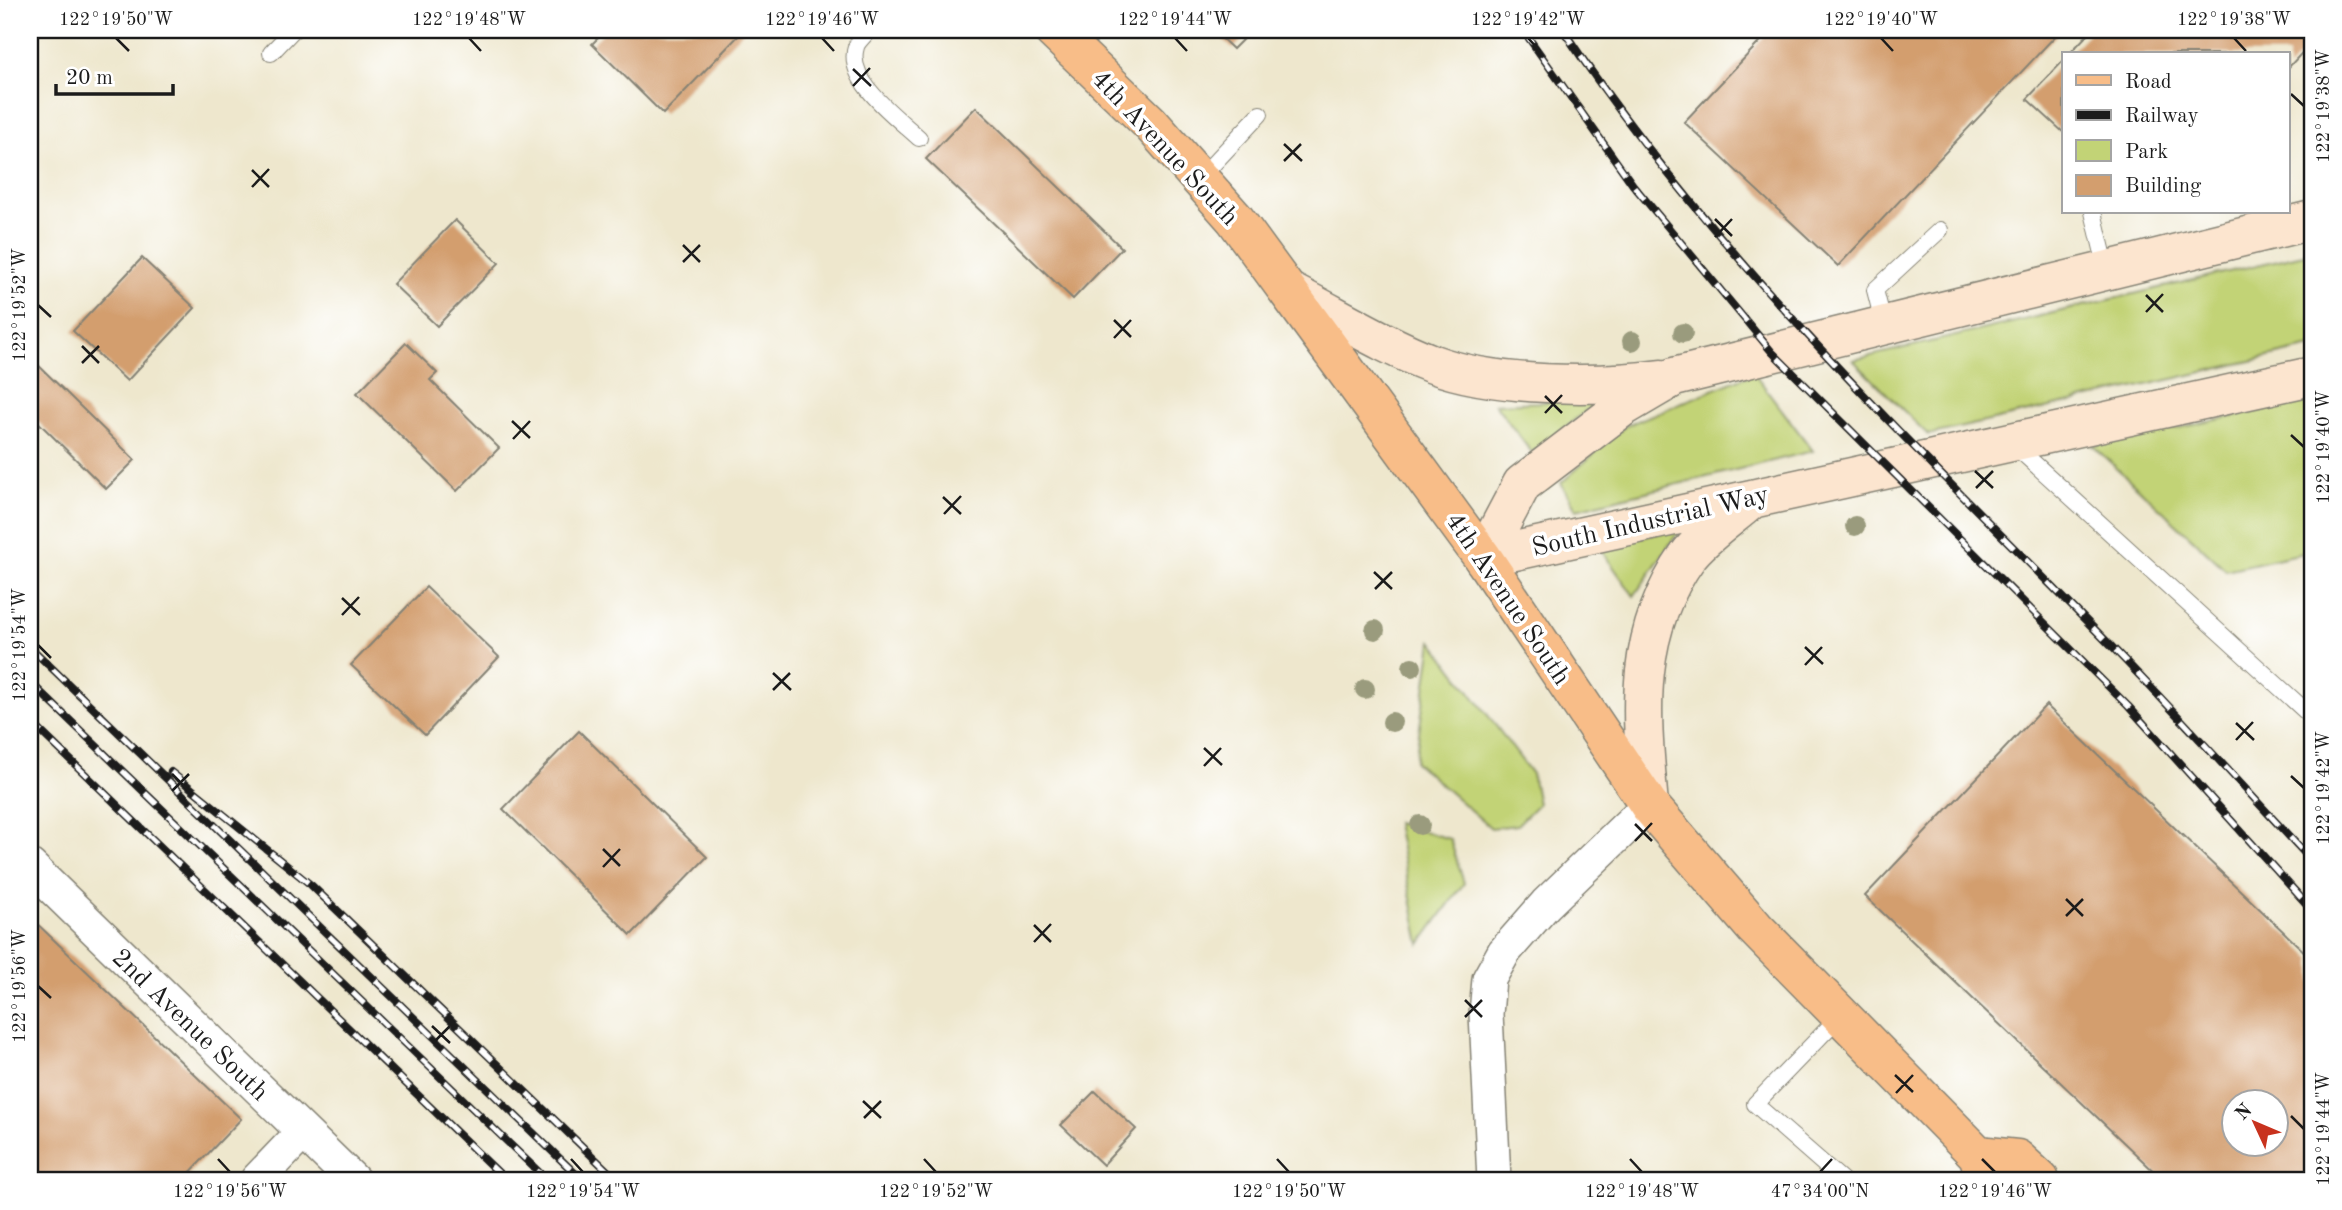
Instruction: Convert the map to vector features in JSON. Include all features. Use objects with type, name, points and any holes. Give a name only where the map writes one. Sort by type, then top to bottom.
[{"type":"main road","name":"4th Avenue South","points":[[1053,30],[1150,123],[1235,219],[1483,558],[1648,805],[1755,928],[1841,1015],[1982,1167],[2017,1159],[2040,1180]]},
{"type":"street","name":"South Industrial Way","points":[[1483,558],[1522,484],[1623,407],[1674,377],[2107,270],[2289,220]]},
{"type":"street","points":[[1290,292],[1435,365],[1492,377],[1569,384],[1623,384],[1674,377]]},
{"type":"street","name":"South Industrial Way","points":[[1483,558],[1754,496],[2011,443],[2312,376]]},
{"type":"street","points":[[1494,1180],[1486,1014],[1489,979],[1504,952],[1546,904],[1648,805],[1641,685],[1649,640],[1668,590],[1689,554],[1754,496]]},
{"type":"street","name":"2nd Avenue South","points":[[30,866],[353,1180]]},
{"type":"street","points":[[257,1180],[302,1133]]},
{"type":"lane","points":[[271,53],[293,30]]},
{"type":"lane","points":[[869,30],[856,47],[856,66],[861,82],[919,138]]},
{"type":"lane","points":[[1199,178],[1260,114]]},
{"type":"lane","points":[[2093,214],[2107,270]]},
{"type":"lane","points":[[1884,325],[1875,290],[1941,230]]},
{"type":"lane","points":[[2011,443],[2312,717]]},
{"type":"lane","points":[[1841,1015],[1755,1104],[1842,1180]]},
{"type":"green space","points":[[2312,252],[2312,347],[1928,435],[1853,360]]},
{"type":"green space","points":[[1754,373],[1813,451],[1576,509],[1561,483],[1625,426]]},
{"type":"green space","points":[[1600,400],[1532,453],[1495,404]]},
{"type":"green space","points":[[2312,400],[2312,551],[2226,570],[2093,446]]},
{"type":"green space","points":[[1681,528],[1634,596],[1599,547]]},
{"type":"green space","points":[[1432,641],[1532,774],[1538,804],[1517,825],[1491,828],[1415,762]]},
{"type":"green space","points":[[1396,823],[1450,839],[1464,883],[1420,944]]},
{"type":"building","points":[[606,30],[744,30],[663,114],[592,44]]},
{"type":"building","points":[[1213,30],[1252,30],[1233,49]]},
{"type":"building","points":[[1771,30],[2061,30],[1838,266],[1684,122]]},
{"type":"building","points":[[2092,30],[2312,30],[2312,42],[2290,66],[2290,52],[2071,52]]},
{"type":"building","points":[[2062,62],[2062,131],[2027,99]]},
{"type":"building","points":[[976,107],[1122,248],[1073,299],[926,159]]},
{"type":"building","points":[[455,220],[499,263],[437,326],[393,284]]},
{"type":"building","points":[[142,258],[195,308],[127,381],[73,331]]},
{"type":"building","points":[[406,343],[437,373],[430,380],[499,448],[457,491],[357,393]]},
{"type":"building","points":[[30,357],[135,460],[106,489],[30,414]]},
{"type":"building","points":[[426,587],[499,657],[425,735],[351,665]]},
{"type":"building","points":[[2046,705],[2312,959],[2312,1180],[2163,1180],[1865,896]]},
{"type":"building","points":[[579,731],[707,857],[631,935],[503,809]]},
{"type":"building","points":[[30,917],[241,1119],[183,1180],[30,1180]]},
{"type":"building","points":[[1095,1091],[1136,1129],[1103,1165],[1061,1125]]},
{"type":"railway","points":[[1523,30],[1633,185],[1772,352],[2128,706],[2312,910]]},
{"type":"railway","points":[[1563,30],[1623,115],[1687,197],[1754,276],[1896,429],[2141,677],[2312,861]]},
{"type":"railway","points":[[30,647],[582,1180]]},
{"type":"railway","points":[[30,682],[547,1180]]},
{"type":"railway","points":[[30,721],[506,1180]]},
{"type":"railway","points":[[171,772],[311,885],[617,1180]]}]
